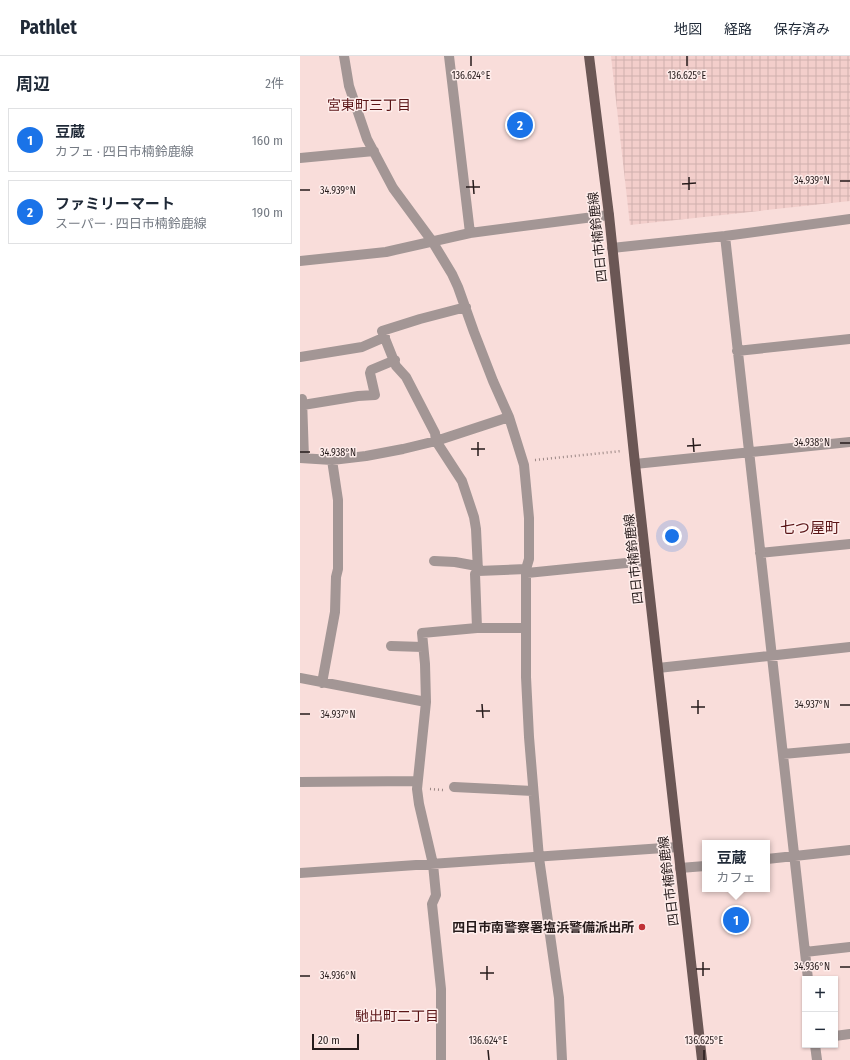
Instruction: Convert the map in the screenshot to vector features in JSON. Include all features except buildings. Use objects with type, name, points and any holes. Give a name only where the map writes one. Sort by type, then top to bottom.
[{"type":"main road","name":"四日市楠鈴鹿線","points":[[589,56],[609,215],[635,464],[702,1060]]},
{"type":"street","points":[[344,56],[349,86],[367,139],[393,188],[432,241],[452,274],[509,417],[523,462],[529,518],[526,677],[533,791],[539,858],[559,998],[562,1060]]},
{"type":"street","points":[[449,56],[470,233]]},
{"type":"street","points":[[300,158],[374,151]]},
{"type":"street","points":[[300,261],[386,252],[470,233],[609,215]]},
{"type":"street","points":[[612,248],[725,236],[850,219]]},
{"type":"street","points":[[725,236],[808,976]]},
{"type":"street","points":[[466,307],[382,331],[395,360],[396,366],[406,377],[435,433],[436,441],[462,481],[468,496],[476,529],[477,628]]},
{"type":"street","points":[[300,357],[362,347],[384,337]]},
{"type":"street","points":[[738,351],[850,339]]},
{"type":"street","points":[[395,360],[371,370],[370,374],[375,395],[302,402],[302,458],[332,460],[366,456],[436,441],[509,417]]},
{"type":"street","points":[[635,464],[850,442]]},
{"type":"street","points":[[322,683],[334,612],[336,577],[338,569],[338,500],[332,460]]},
{"type":"street","points":[[760,553],[850,544]]},
{"type":"street","points":[[434,562],[455,562],[476,571],[527,571],[646,561]]},
{"type":"street","points":[[441,1060],[441,989],[432,904],[436,896],[433,864],[419,804],[417,785],[426,702],[425,664],[422,633],[477,628],[526,628]]},
{"type":"street","points":[[391,646],[423,647]]},
{"type":"street","points":[[658,668],[850,647]]},
{"type":"street","points":[[300,678],[426,702]]},
{"type":"street","points":[[783,754],[850,748]]},
{"type":"street","points":[[300,782],[417,785]]},
{"type":"street","points":[[454,788],[533,791]]},
{"type":"street","points":[[300,873],[539,858],[678,847]]},
{"type":"street","points":[[770,859],[850,850]]},
{"type":"street","points":[[680,868],[702,866]]},
{"type":"street","points":[[805,952],[850,947]]},
{"type":"street","points":[[838,1036],[850,1034]]},
{"type":"street","points":[[815,1048],[817,1060]]},
{"type":"path","points":[[523,462],[634,450]]},
{"type":"path","points":[[417,785],[454,790],[454,788]]},
{"type":"shaded area","points":[[611,56],[850,56],[850,201],[630,225]]},
{"type":"place","name":"ファミリーマート","points":[[520,125]]},
{"type":"place","name":"豆蔵","points":[[736,920]]},
{"type":"place","name":"四日市南警察署塩浜警備派出所","points":[[642,927]]},
{"type":"district","name":"宮東町三丁目","points":[[369,105]]},
{"type":"district","name":"七つ屋町","points":[[810,528]]},
{"type":"district","name":"馳出町二丁目","points":[[397,1016]]}]
